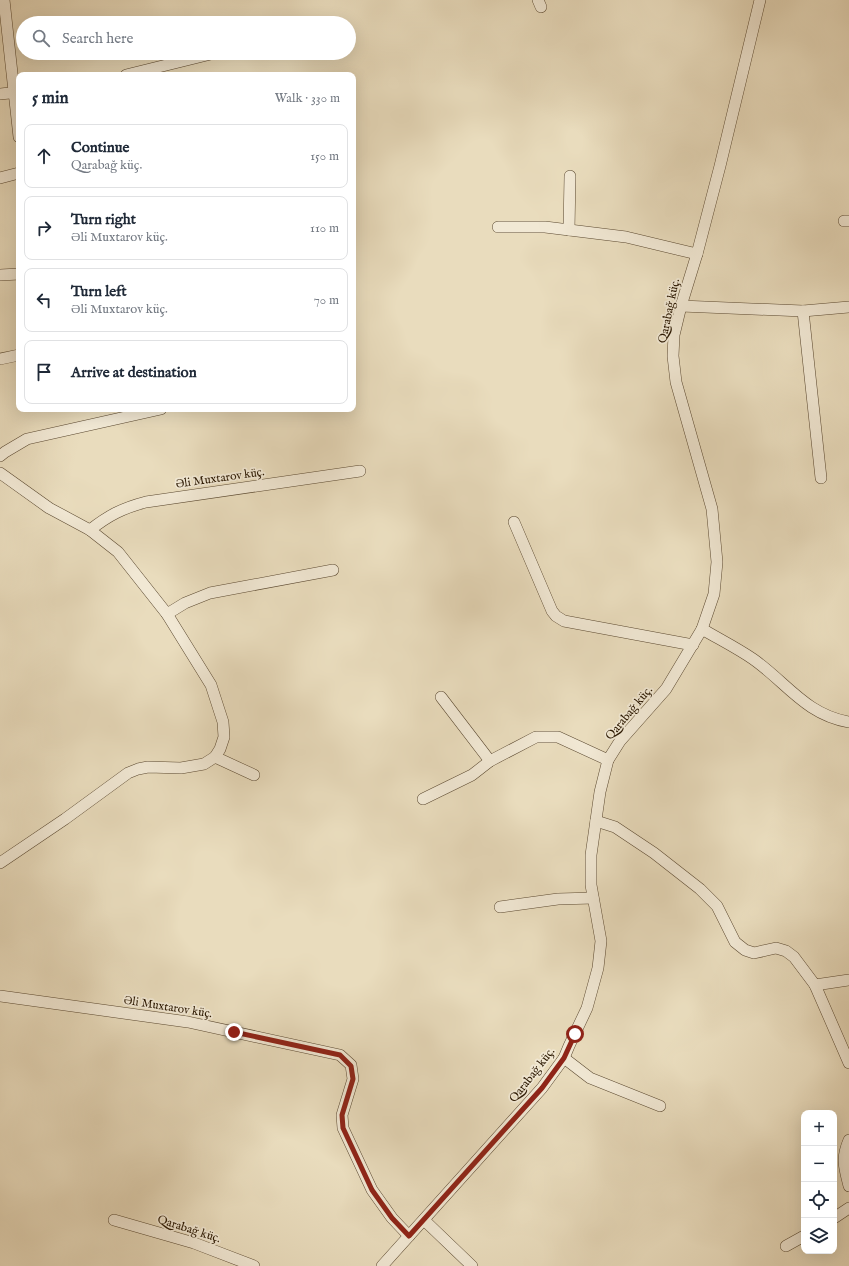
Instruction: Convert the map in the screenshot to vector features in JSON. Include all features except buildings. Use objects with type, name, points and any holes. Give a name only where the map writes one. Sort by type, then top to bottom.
[{"type":"street","points":[[4,0],[16,85]]},
{"type":"street","name":"Qarabağ küç.","points":[[382,1266],[542,1088],[564,1058],[587,1008],[598,968],[601,941],[591,885],[591,855],[600,792],[608,760],[620,741],[666,689],[702,629],[714,594],[717,562],[712,509],[676,382],[673,356],[674,335],[720,166],[760,0]]},
{"type":"street","points":[[138,72],[187,60]]},
{"type":"street","points":[[0,94],[16,92]]},
{"type":"street","points":[[0,178],[16,174]]},
{"type":"street","points":[[569,230],[570,176]]},
{"type":"street","points":[[498,227],[545,227],[626,237],[697,254]]},
{"type":"street","points":[[0,275],[16,274]]},
{"type":"street","points":[[681,306],[803,311],[849,307]]},
{"type":"street","points":[[803,311],[821,478]]},
{"type":"street","points":[[0,359],[16,356]]},
{"type":"street","points":[[0,456],[27,439],[148,412]]},
{"type":"street","name":"Əli Muxtarov küç.","points":[[90,530],[106,518],[126,507],[146,502],[360,471]]},
{"type":"street","points":[[0,473],[49,508],[90,530],[118,552],[167,614],[211,685],[223,722],[224,737],[220,749],[215,757],[204,764],[181,768],[148,767],[128,773],[65,819],[0,863]]},
{"type":"street","points":[[514,522],[552,611],[556,616],[564,621],[693,645]]},
{"type":"street","points":[[167,614],[185,603],[210,593],[333,570]]},
{"type":"street","points":[[702,629],[752,658],[809,706],[820,713],[832,718],[849,722]]},
{"type":"street","points":[[441,697],[490,761]]},
{"type":"street","points":[[423,799],[472,775],[490,761],[536,737],[558,737],[608,760]]},
{"type":"street","points":[[215,757],[254,775]]},
{"type":"street","points":[[596,821],[615,827],[654,853],[700,889],[717,906],[735,942],[745,950],[754,953],[776,948],[786,951],[794,957],[815,985],[849,1063]]},
{"type":"street","points":[[500,907],[558,899],[593,898]]},
{"type":"street","points":[[815,985],[849,980]]},
{"type":"street","name":"Əli Muxtarov küç.","points":[[0,996],[188,1022],[340,1055],[351,1066],[353,1079],[342,1115],[343,1128],[372,1190],[392,1218],[409,1236]]},
{"type":"street","points":[[564,1058],[590,1078],[660,1106]]},
{"type":"street","points":[[849,1140],[844,1155],[844,1167],[849,1186]]},
{"type":"street","points":[[837,1216],[849,1208]]},
{"type":"street","name":"Qarabağ küç.","points":[[114,1220],[194,1243],[254,1266]]},
{"type":"street","points":[[424,1220],[472,1266]]},
{"type":"street","points":[[786,1246],[801,1238]]},
{"type":"route","points":[[234,1032],[340,1055],[351,1066],[353,1079],[342,1115],[343,1128],[372,1190],[392,1218],[409,1236],[542,1088],[564,1058],[575,1034]]}]
